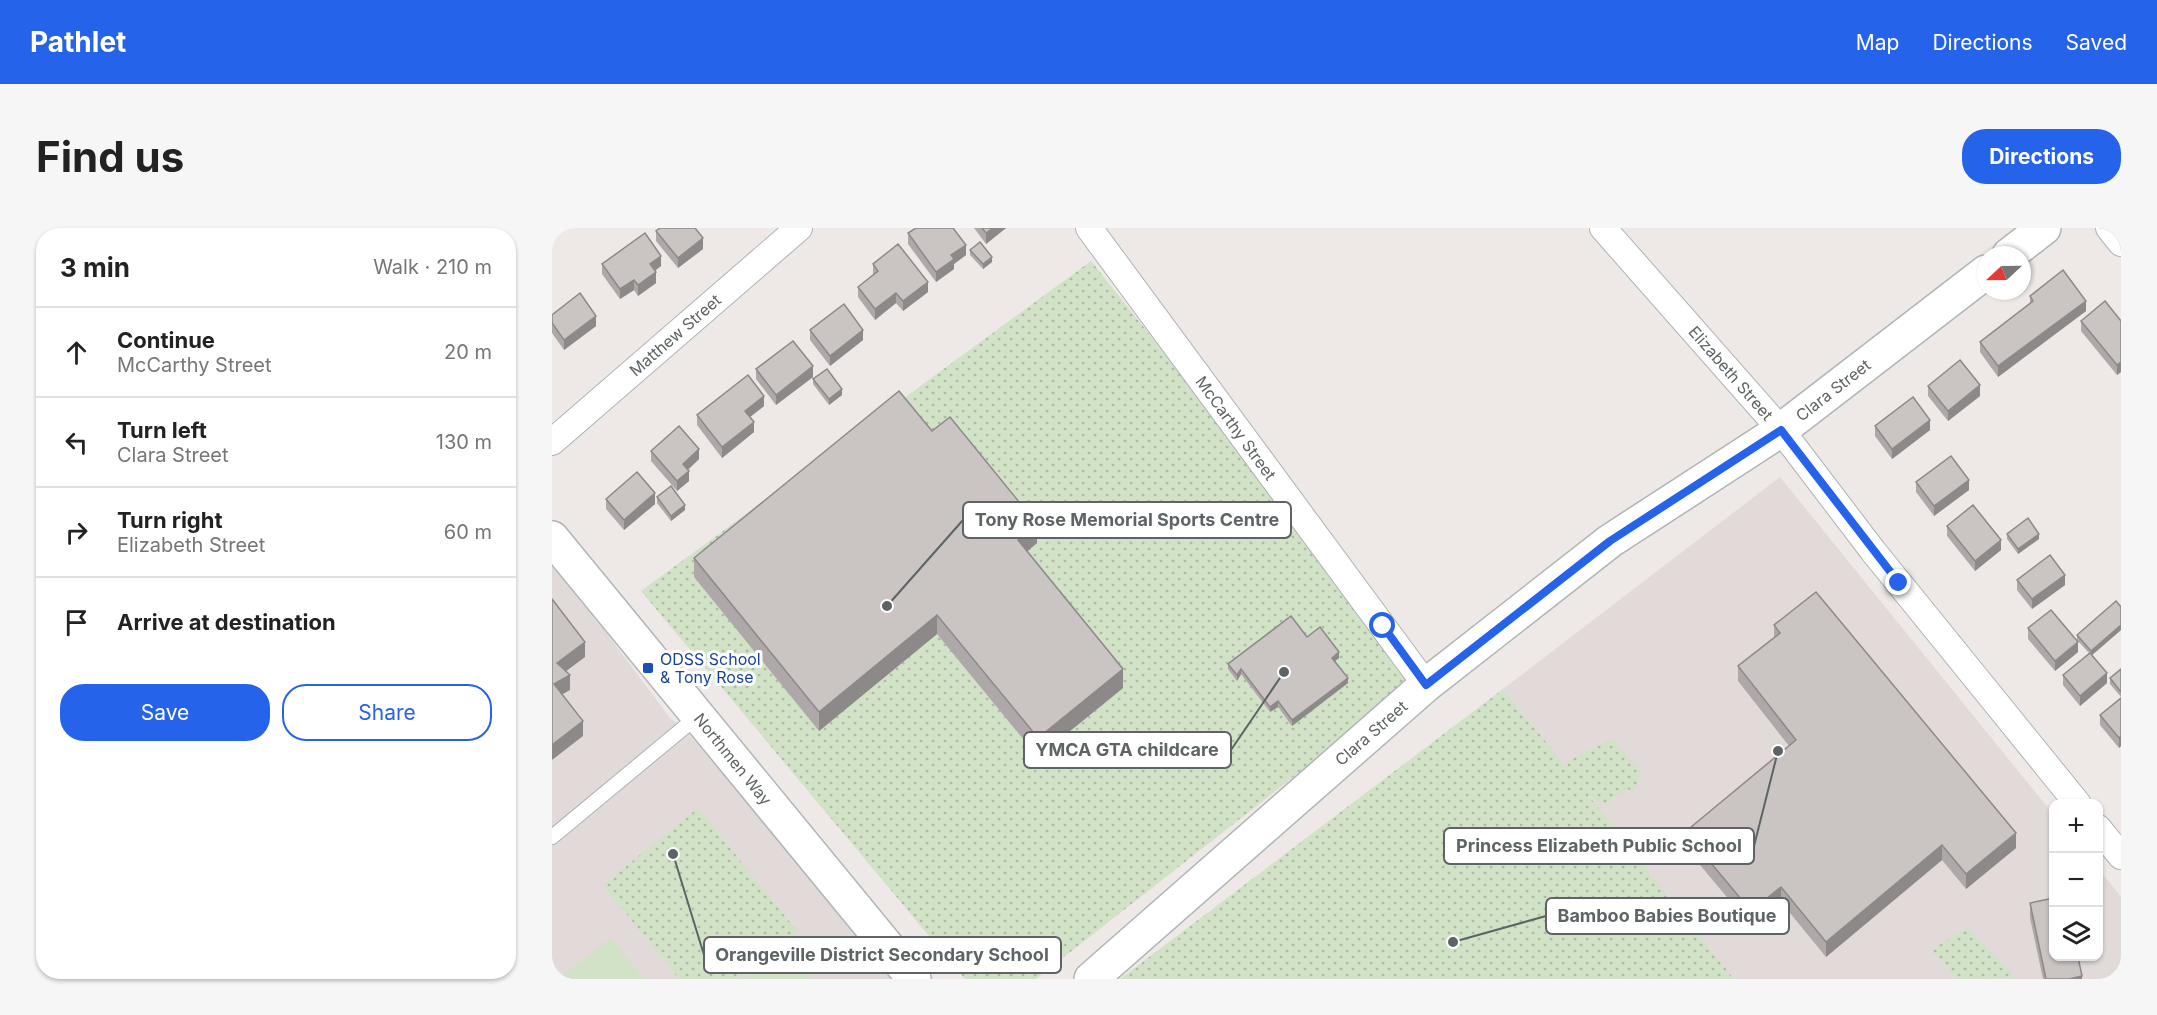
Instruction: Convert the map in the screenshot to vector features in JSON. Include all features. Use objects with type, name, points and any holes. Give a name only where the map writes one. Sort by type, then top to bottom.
[{"type":"street","name":"Matthew Street","points":[[552,442],[799,228]]},
{"type":"street","name":"McCarthy Street","points":[[1089,228],[1426,685]]},
{"type":"street","name":"Elizabeth Street","points":[[1603,228],[1781,430],[1873,550],[2074,799]]},
{"type":"street","points":[[2021,246],[2044,228]]},
{"type":"street","points":[[2109,228],[2121,243]]},
{"type":"street","name":"Clara Street","points":[[1091,979],[1426,685],[1610,541],[1781,430],[1977,280]]},
{"type":"street","name":"Northmen Way","points":[[552,538],[914,979]]},
{"type":"street","points":[[2103,834],[2121,856]]},
{"type":"lane","points":[[552,837],[698,716]]},
{"type":"shaded area","points":[[1780,477],[2049,809],[2049,961],[2103,961],[2103,874],[2121,897],[2121,979],[1734,979],[1503,689]]},
{"type":"shaded area","points":[[552,560],[670,718],[684,729],[902,979],[552,979]]},
{"type":"green space","points":[[1091,261],[1422,676],[1036,979],[965,979],[641,591]]},
{"type":"green space","points":[[1503,689],[1566,767],[1568,761],[1612,739],[1641,772],[1634,792],[1628,789],[1604,804],[1588,795],[1734,979],[1120,979]]},
{"type":"green space","points":[[698,808],[797,931],[737,979],[679,979],[603,885]]},
{"type":"green space","points":[[1967,927],[2016,978],[1958,979],[1932,950]]},
{"type":"green space","points":[[611,938],[644,979],[557,979]]},
{"type":"green space","points":[[787,944],[812,979],[742,979]]},
{"type":"building","points":[[660,228],[695,228],[703,238],[678,258],[656,231]]},
{"type":"building","points":[[916,228],[953,228],[966,245],[951,255],[954,259],[936,272],[908,233]]},
{"type":"building","points":[[982,228],[993,228],[986,233]]},
{"type":"building","points":[[645,233],[661,256],[650,264],[656,272],[638,285],[634,280],[620,289],[602,264]]},
{"type":"building","points":[[980,242],[992,257],[983,264],[970,250]]},
{"type":"building","points":[[898,244],[928,282],[903,301],[896,293],[875,309],[858,287],[878,271],[873,264]]},
{"type":"building","points":[[2063,270],[2086,301],[1998,366],[1980,342],[2033,301],[2031,295]]},
{"type":"building","points":[[580,293],[596,316],[564,340],[552,323],[552,315]]},
{"type":"building","points":[[2105,301],[2121,321],[2121,362],[2117,365],[2081,321]]},
{"type":"building","points":[[844,304],[863,330],[830,356],[810,330]]},
{"type":"building","points":[[793,341],[813,366],[776,395],[756,369]]},
{"type":"building","points":[[1960,360],[1980,385],[1948,411],[1928,386]]},
{"type":"building","points":[[827,369],[842,389],[829,399],[813,379]]},
{"type":"building","points":[[748,375],[764,396],[745,411],[754,422],[722,447],[697,415]]},
{"type":"building","points":[[899,391],[932,431],[950,417],[1037,524],[1018,540],[1123,669],[1038,738],[937,615],[819,712],[694,558]]},
{"type":"building","points":[[1913,397],[1930,420],[1892,449],[1875,426]]},
{"type":"building","points":[[679,426],[699,449],[683,464],[689,471],[677,481],[651,451]]},
{"type":"building","points":[[1951,456],[1969,480],[1934,506],[1916,482]]},
{"type":"building","points":[[637,472],[655,493],[624,520],[606,499]]},
{"type":"building","points":[[671,486],[685,505],[671,516],[657,497]]},
{"type":"building","points":[[1973,505],[2001,540],[1975,561],[1947,526]]},
{"type":"building","points":[[2028,518],[2039,534],[2018,549],[2007,534]]},
{"type":"building","points":[[2050,555],[2065,575],[2032,599],[2017,580]]},
{"type":"building","points":[[1816,592],[2016,833],[1966,874],[1942,845],[1826,942],[1781,887],[1751,911],[1685,832],[1796,740],[1738,666],[1780,633],[1774,625]]},
{"type":"building","points":[[552,599],[585,642],[557,663],[570,675],[554,684],[583,721],[552,745]]},
{"type":"building","points":[[2116,601],[2121,607],[2121,625],[2091,651],[2077,635]]},
{"type":"building","points":[[2051,610],[2078,642],[2055,661],[2028,628]]},
{"type":"building","points":[[1291,616],[1307,637],[1320,627],[1339,652],[1332,658],[1348,678],[1292,720],[1278,701],[1270,707],[1241,669],[1237,675],[1228,664]]},
{"type":"building","points":[[2090,653],[2107,673],[2080,696],[2063,675]]},
{"type":"building","points":[[2121,669],[2121,692],[2110,678]]},
{"type":"building","points":[[2121,698],[2121,736],[2119,738],[2100,715]]},
{"type":"building","points":[[2049,899],[2049,961],[2079,961],[2082,976],[2069,979],[2046,979],[2030,903]]},
{"type":"place","name":"Tony Rose Memorial Sports Centre","points":[[887,606]]},
{"type":"place","name":"ODSS School & Tony Rose","points":[[648,668]]},
{"type":"place","name":"YMCA GTA childcare","points":[[1284,672]]},
{"type":"place","name":"Princess Elizabeth Public School","points":[[1778,751]]},
{"type":"place","name":"Orangeville District Secondary School","points":[[673,854]]},
{"type":"place","name":"Bamboo Babies Boutique","points":[[1453,942]]},
{"type":"route","points":[[1383,626],[1426,685],[1610,541],[1781,430],[1899,583]]}]
